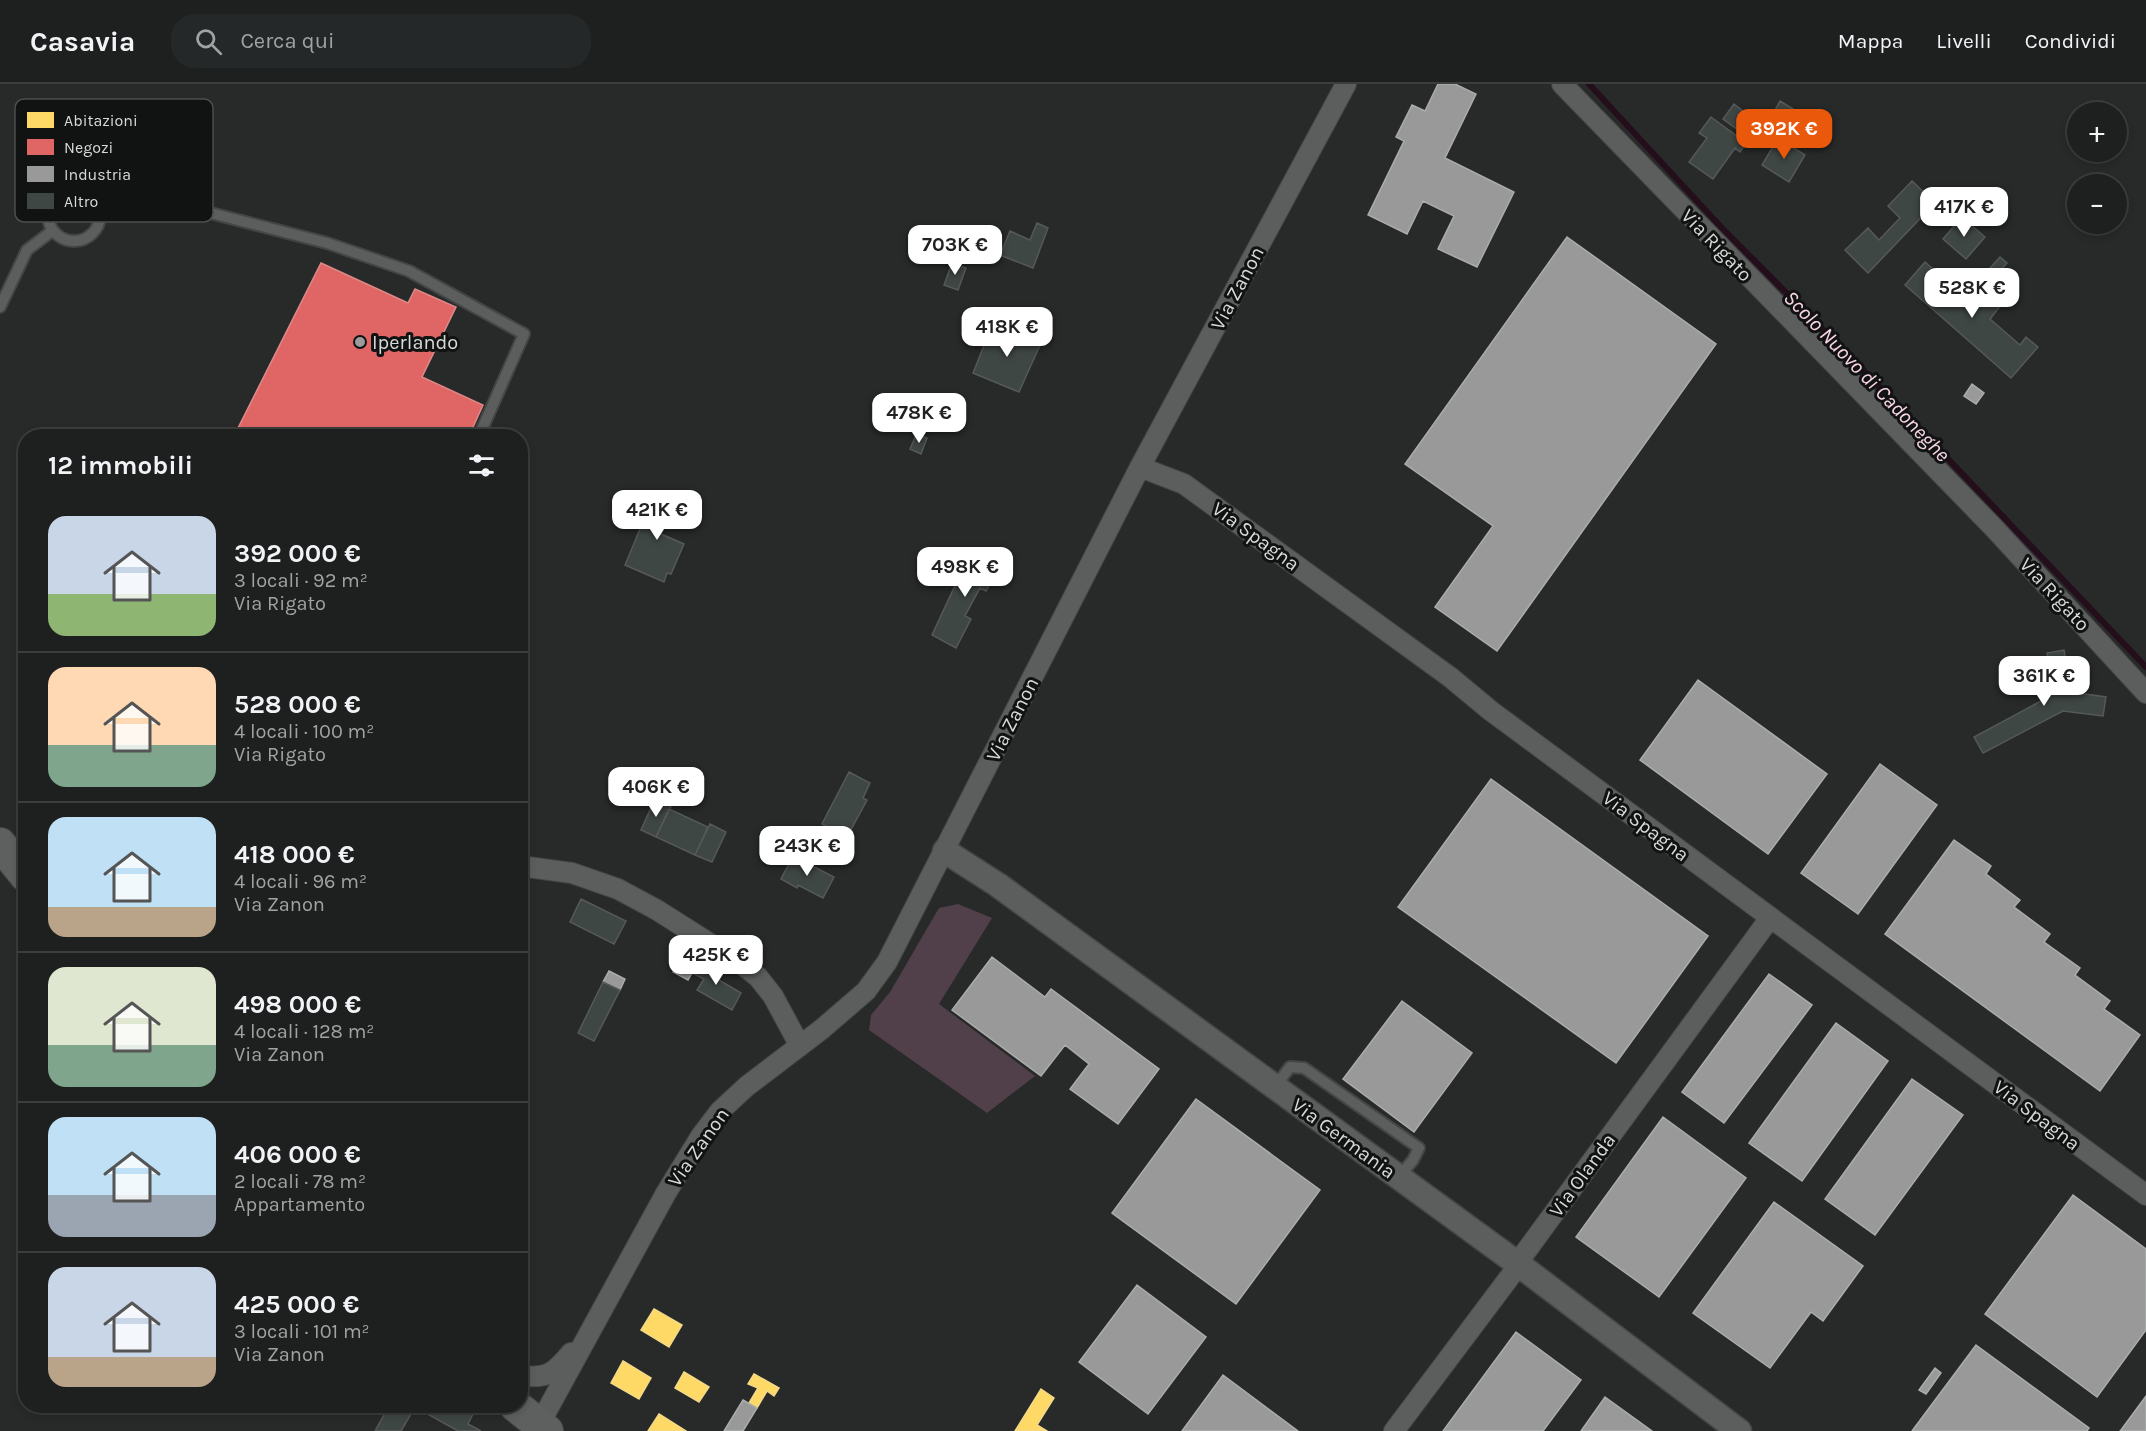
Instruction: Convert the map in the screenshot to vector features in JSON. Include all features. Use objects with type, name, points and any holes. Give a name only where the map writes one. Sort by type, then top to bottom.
[{"type":"main road","points":[[0,844],[18,866]]},
{"type":"street","name":"Via Zanon","points":[[534,1420],[609,1300],[666,1193],[720,1110],[866,991],[887,962],[1140,467],[1346,84]]},
{"type":"street","name":"Via Rigato","points":[[1562,84],[1994,528],[2146,693]]},
{"type":"street","name":"Via Spagna","points":[[1140,467],[1184,484],[1450,677],[1491,711],[2146,1195]]},
{"type":"street","name":"Via Germania","points":[[945,851],[998,885],[1518,1264],[1739,1431]]},
{"type":"street","points":[[528,867],[572,873],[618,889],[657,910],[739,962],[758,977],[773,996],[800,1046]]},
{"type":"street","name":"Via Olanda","points":[[1394,1431],[1770,918]]},
{"type":"street","name":"Via Zanon","points":[[528,1377],[555,1372],[609,1300]]},
{"type":"lane","points":[[213,214],[327,243],[409,271],[525,334],[482,429]]},
{"type":"lane","points":[[49,222],[52,231],[66,241],[83,240],[96,230],[100,222]]},
{"type":"lane","points":[[0,307],[27,250],[52,231]]},
{"type":"lane","points":[[1275,1087],[1290,1067],[1304,1068],[1419,1148],[1413,1160],[1398,1178]]},
{"type":"shaded area","points":[[958,904],[992,918],[939,1004],[1035,1076],[987,1113],[869,1030],[871,1015],[890,992],[939,908]]},
{"type":"building: Abitazioni","points":[[654,1309],[682,1325],[669,1347],[641,1330]]},
{"type":"building: Abitazioni","points":[[623,1361],[651,1378],[639,1399],[611,1383]]},
{"type":"building: Abitazioni","points":[[684,1372],[709,1387],[699,1402],[675,1388]]},
{"type":"building: Abitazioni","points":[[754,1374],[779,1388],[774,1396],[767,1391],[757,1408],[749,1403],[758,1388],[748,1384]]},
{"type":"building: Abitazioni","points":[[1041,1389],[1054,1398],[1037,1425],[1047,1431],[1015,1431]]},
{"type":"building: Abitazioni","points":[[659,1414],[686,1431],[648,1431]]},
{"type":"building: Negozi","name":"Iperlando","points":[[321,263],[408,303],[415,289],[456,307],[422,377],[483,405],[472,429],[238,429]]},
{"type":"building: Industria","points":[[1438,84],[1455,84],[1476,94],[1445,158],[1514,192],[1477,267],[1438,249],[1454,216],[1423,201],[1407,234],[1368,215],[1404,141],[1396,137],[1412,105],[1425,111]]},
{"type":"building: Industria","points":[[1567,237],[1716,344],[1497,651],[1435,607],[1493,526],[1405,464]]},
{"type":"building: Industria","points":[[1972,384],[1984,393],[1976,404],[1964,396]]},
{"type":"building: Industria","points":[[1698,680],[1827,774],[1768,854],[1640,760]]},
{"type":"building: Industria","points":[[1880,764],[1937,805],[1858,914],[1801,873]]},
{"type":"building: Industria","points":[[1491,779],[1708,936],[1616,1063],[1398,907]]},
{"type":"building: Industria","points":[[1954,840],[1991,866],[1986,874],[2020,900],[2014,907],[2050,934],[2044,942],[2080,968],[2075,975],[2110,1001],[2104,1009],[2140,1035],[2100,1091],[1885,934]]},
{"type":"building: Industria","points":[[684,953],[699,961],[688,980],[673,972]]},
{"type":"building: Industria","points":[[992,957],[1045,997],[1051,989],[1159,1069],[1118,1124],[1070,1089],[1089,1064],[1065,1045],[1041,1076],[952,1010]]},
{"type":"building: Industria","points":[[609,971],[625,979],[620,990],[603,982]]},
{"type":"building: Industria","points":[[1769,974],[1812,1005],[1724,1123],[1682,1092]]},
{"type":"building: Industria","points":[[1402,1001],[1472,1053],[1414,1132],[1343,1079]]},
{"type":"building: Industria","points":[[1836,1023],[1888,1061],[1802,1181],[1749,1143]]},
{"type":"building: Industria","points":[[1912,1079],[1963,1115],[1875,1235],[1825,1199]]},
{"type":"building: Industria","points":[[1196,1099],[1320,1190],[1236,1304],[1112,1213]]},
{"type":"building: Industria","points":[[1663,1117],[1746,1178],[1659,1297],[1576,1237]]},
{"type":"building: Industria","points":[[2073,1195],[2146,1249],[2146,1330],[2097,1397],[1985,1314]]},
{"type":"building: Industria","points":[[1774,1202],[1863,1266],[1823,1321],[1811,1312],[1770,1368],[1693,1313]]},
{"type":"building: Industria","points":[[1137,1285],[1206,1337],[1148,1414],[1079,1362]]},
{"type":"building: Industria","points":[[1516,1332],[1581,1380],[1543,1431],[1443,1431]]},
{"type":"building: Industria","points":[[1976,1345],[2089,1428],[2087,1431],[1912,1431]]},
{"type":"building: Industria","points":[[1935,1368],[1941,1373],[1926,1394],[1919,1390]]},
{"type":"building: Industria","points":[[1223,1375],[1298,1431],[1182,1431]]},
{"type":"building: Industria","points":[[2146,1396],[2146,1431],[2120,1431],[2121,1430]]},
{"type":"building: Industria","points":[[1605,1397],[1652,1431],[1581,1431]]},
{"type":"building: Industria","points":[[743,1400],[757,1408],[743,1431],[724,1431]]},
{"type":"building: Altro","points":[[1780,101],[1793,109],[1786,122],[1773,114]]},
{"type":"building: Altro","points":[[1734,104],[1752,118],[1741,132],[1723,119]]},
{"type":"building: Altro","points":[[1711,117],[1746,143],[1740,152],[1735,148],[1713,179],[1689,162],[1707,138],[1699,133]]},
{"type":"building: Altro","points":[[1778,138],[1805,155],[1789,182],[1762,165]]},
{"type":"building: Altro","points":[[1912,181],[1935,203],[1868,273],[1845,250],[1868,228],[1879,240],[1900,218],[1888,206]]},
{"type":"building: Altro","points":[[1962,217],[1985,237],[1966,259],[1943,239]]},
{"type":"building: Altro","points":[[1037,223],[1048,228],[1033,268],[1000,255],[1010,231],[1030,240]]},
{"type":"building: Altro","points":[[2000,257],[2007,263],[1997,274],[1990,268]]},
{"type":"building: Altro","points":[[1925,262],[1966,298],[1978,284],[2001,305],[1990,319],[2020,345],[2026,337],[2038,347],[2011,378],[1905,285]]},
{"type":"building: Altro","points":[[952,263],[966,268],[958,290],[944,285]]},
{"type":"building: Altro","points":[[993,323],[1041,343],[1019,392],[973,373]]},
{"type":"building: Altro","points":[[916,435],[927,438],[921,454],[910,449]]},
{"type":"building: Altro","points":[[655,493],[687,507],[682,519],[669,514],[661,534],[684,544],[671,574],[667,573],[664,582],[625,565]]},
{"type":"building: Altro","points":[[977,550],[1001,563],[986,591],[980,588],[965,616],[971,619],[956,648],[932,635],[959,577],[962,578]]},
{"type":"building: Altro","points":[[2064,650],[2071,692],[2106,697],[2103,716],[2063,711],[1983,753],[1974,737],[2054,694],[2047,653]]},
{"type":"building: Altro","points":[[849,772],[870,783],[863,798],[867,800],[847,837],[822,824]]},
{"type":"building: Altro","points":[[655,799],[671,806],[656,837],[641,830]]},
{"type":"building: Altro","points":[[669,809],[708,827],[695,855],[656,837]]},
{"type":"building: Altro","points":[[710,824],[726,832],[712,862],[695,855]]},
{"type":"building: Altro","points":[[793,856],[834,877],[823,898],[781,879]]},
{"type":"building: Altro","points":[[581,899],[626,921],[614,944],[570,922]]},
{"type":"building: Altro","points":[[699,961],[722,974],[719,980],[741,993],[732,1010],[697,990],[704,979],[692,973]]},
{"type":"building: Altro","points":[[603,982],[620,990],[594,1041],[578,1033]]},
{"type":"building: Altro","points":[[385,1413],[412,1413],[401,1431],[375,1431]]},
{"type":"building: Altro","points":[[426,1413],[474,1413],[468,1424],[481,1431],[458,1431]]},
{"type":"waterway","name":"Scolo Nuovo di Cadoneghe","points":[[1589,84],[1722,228],[1874,381],[2146,667]]},
{"type":"place","name":"Iperlando","points":[[360,342]]}]
